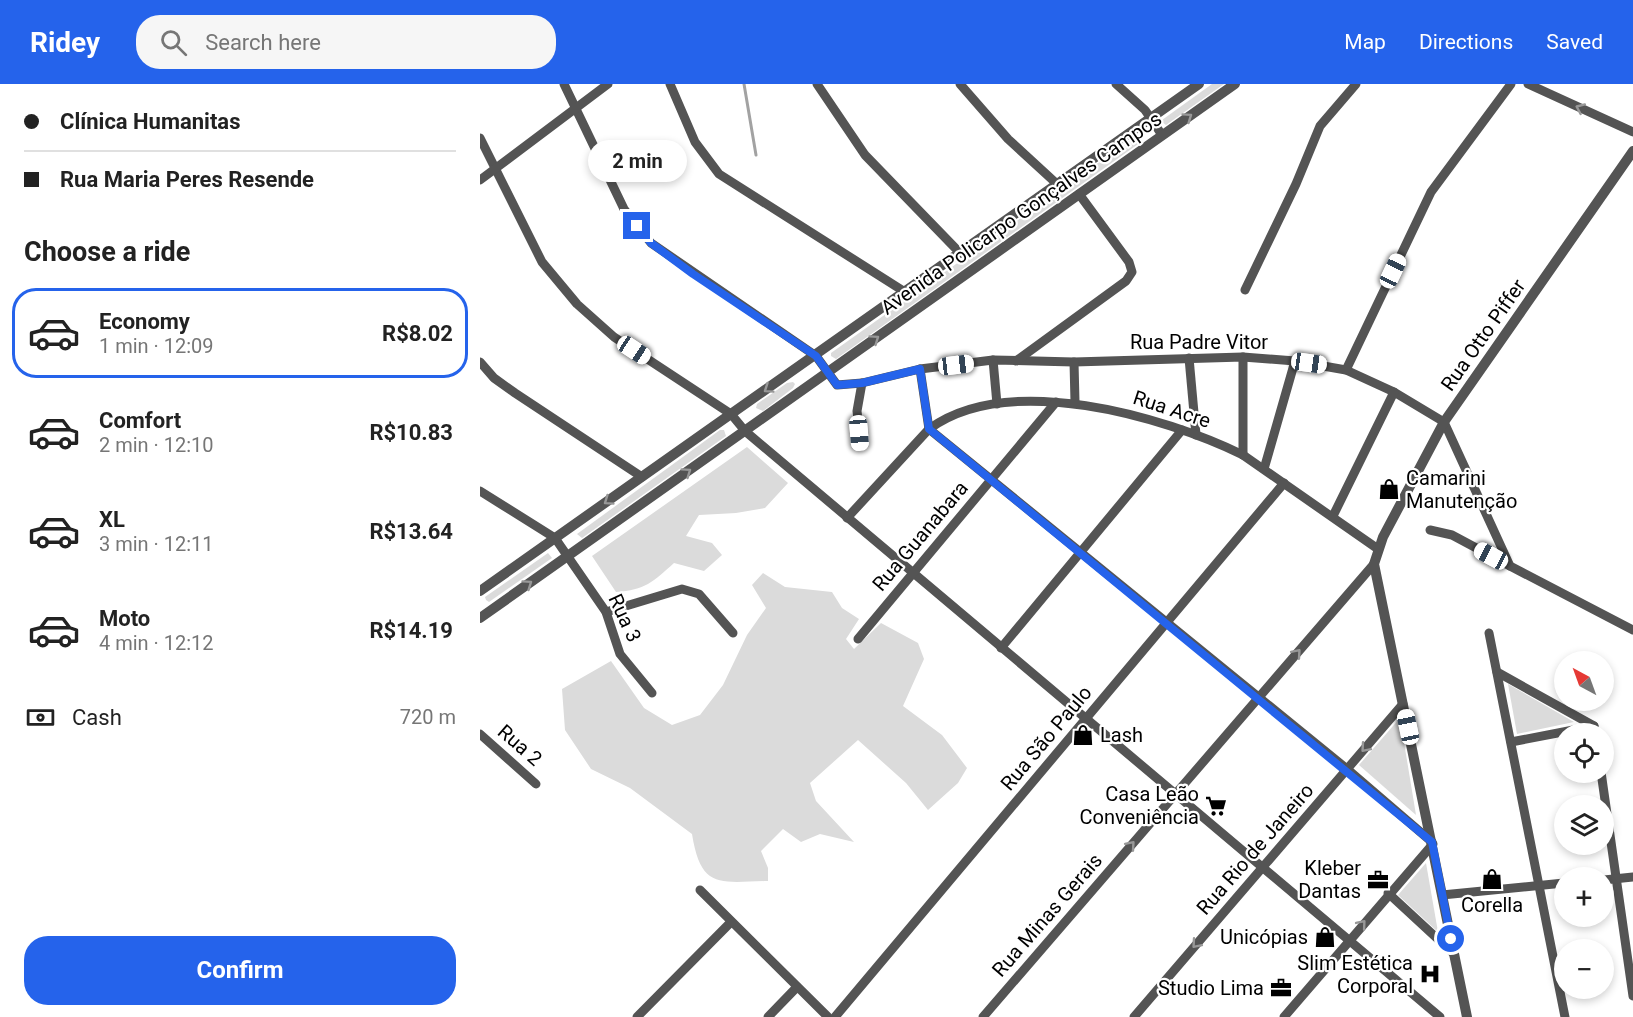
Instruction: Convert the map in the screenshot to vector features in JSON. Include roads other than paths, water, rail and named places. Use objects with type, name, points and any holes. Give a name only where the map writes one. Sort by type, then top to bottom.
[{"type":"street","points":[[564,84],[624,209],[651,243],[816,356],[827,373]]},
{"type":"street","points":[[480,180],[608,84]]},
{"type":"street","points":[[670,84],[695,142],[719,174],[905,292]]},
{"type":"street","points":[[817,84],[865,155],[960,253]]},
{"type":"street","points":[[960,84],[1008,139],[1057,184]]},
{"type":"street","points":[[1116,84],[1151,118],[1162,135]]},
{"type":"street","name":"Avenida Policarpo Gonçalves Campos","points":[[480,591],[1199,84]]},
{"type":"street","name":"Avenida Policarpo Gonçalves Campos","points":[[481,615],[1235,84]]},
{"type":"street","points":[[1245,290],[1296,184],[1320,126],[1356,84]]},
{"type":"street","points":[[1346,370],[1431,192],[1511,84]]},
{"type":"street","points":[[1528,84],[1633,132]]},
{"type":"street","points":[[480,138],[542,262],[577,304],[614,337],[731,414],[745,431],[1440,1017]]},
{"type":"street","name":"Rua Otto Piffer","points":[[1374,564],[1378,549],[1443,422],[1633,151]]},
{"type":"street","points":[[1016,361],[1126,281],[1132,272],[1129,262],[1079,194]]},
{"type":"street","points":[[1243,357],[1243,455]]},
{"type":"street","name":"Rua Padre Vitor","points":[[827,373],[837,385],[862,383],[920,369],[993,360],[1074,362],[1243,357],[1295,361],[1346,370],[1394,392],[1443,422]]},
{"type":"street","points":[[1189,358],[1196,435]]},
{"type":"street","points":[[993,360],[997,404]]},
{"type":"street","points":[[1264,469],[1295,361]]},
{"type":"street","points":[[480,362],[494,378],[515,393],[642,477]]},
{"type":"street","points":[[1074,362],[1075,402]]},
{"type":"street","points":[[920,369],[929,429],[1347,769],[1432,843]]},
{"type":"street","points":[[861,446],[857,411],[862,383]]},
{"type":"street","points":[[1333,516],[1394,392]]},
{"type":"street","name":"Rua Guanabara","points":[[858,639],[1056,402]]},
{"type":"street","name":"Rua Acre","points":[[848,518],[929,429],[943,419],[963,411],[997,404],[1075,402],[1116,410],[1182,430],[1243,455],[1378,549]]},
{"type":"street","points":[[1443,422],[1510,566]]},
{"type":"street","points":[[1001,648],[1182,430]]},
{"type":"street","name":"Rua São Paulo","points":[[836,1017],[1284,483]]},
{"type":"street","points":[[480,491],[555,538]]},
{"type":"street","points":[[1430,530],[1452,535],[1633,630]]},
{"type":"street","name":"Rua 3","points":[[555,538],[606,612],[620,654],[652,693]]},
{"type":"street","points":[[1374,564],[1467,1017]]},
{"type":"street","name":"Rua Minas Gerais","points":[[983,1017],[1374,564]]},
{"type":"street","points":[[606,612],[682,589],[699,594],[733,633]]},
{"type":"street","points":[[1489,633],[1565,1017]]},
{"type":"street","points":[[1497,672],[1583,723]]},
{"type":"street","name":"Rua Rio de Janeiro","points":[[1134,1017],[1403,704]]},
{"type":"street","name":"Rua 2","points":[[480,734],[536,784]]},
{"type":"street","points":[[1511,742],[1554,736]]},
{"type":"street","points":[[1603,783],[1633,996]]},
{"type":"street","points":[[1284,1017],[1432,843]]},
{"type":"street","points":[[1614,878],[1633,877]]},
{"type":"street","points":[[1442,895],[1554,884]]},
{"type":"street","points":[[700,890],[828,1017]]},
{"type":"street","points":[[1388,893],[1454,954]]},
{"type":"street","points":[[637,1017],[731,922]]},
{"type":"street","points":[[768,1017],[797,987]]},
{"type":"waterway","points":[[744,84],[756,155]]},
{"type":"place","name":"Camarini Manutenção","points":[[1389,489]]},
{"type":"place","name":"Lash","points":[[1083,735]]},
{"type":"place","name":"Casa Leão Conveniência","points":[[1216,806]]},
{"type":"place","name":"Corella","points":[[1492,879]]},
{"type":"place","name":"Kleber Dantas","points":[[1378,880]]},
{"type":"place","name":"Unicópias","points":[[1325,937]]},
{"type":"place","name":"Slim Estética Corporal","points":[[1430,974]]},
{"type":"place","name":"Studio Lima","points":[[1281,988]]}]
